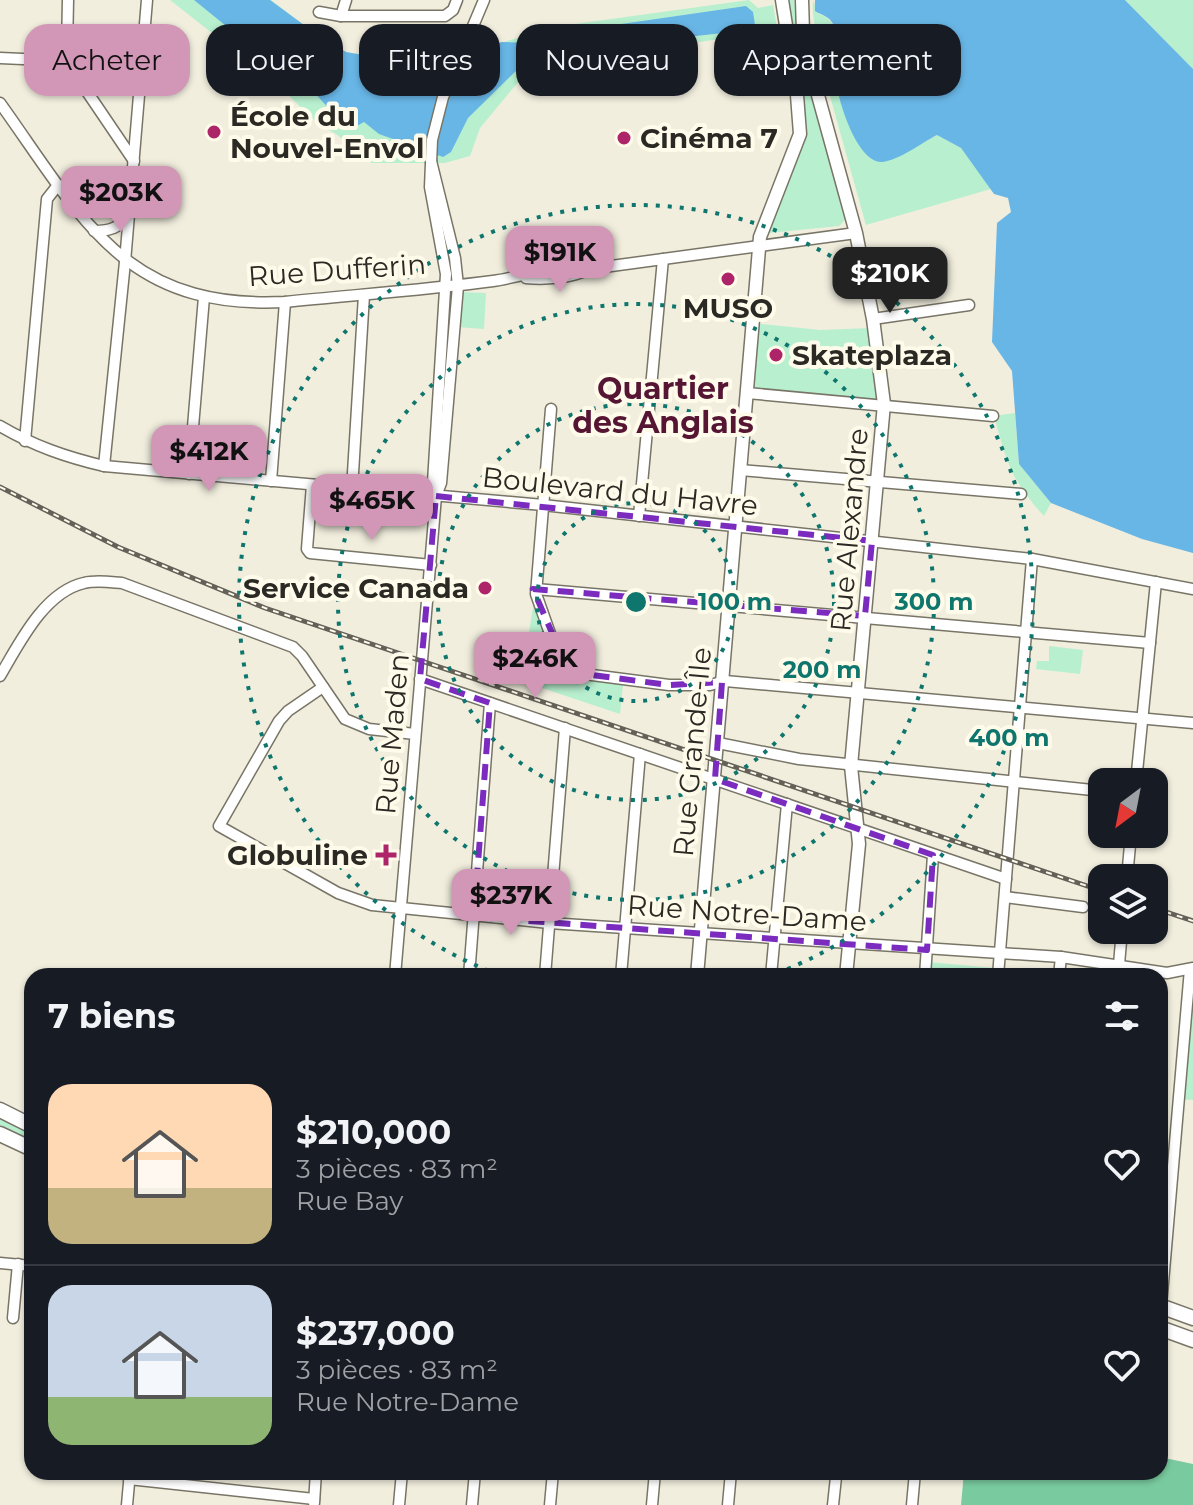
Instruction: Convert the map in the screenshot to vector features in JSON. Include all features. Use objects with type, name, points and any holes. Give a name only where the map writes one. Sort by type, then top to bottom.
[{"type":"highway","points":[[0,1110],[24,1122]]},
{"type":"highway","points":[[0,1134],[24,1145]]},
{"type":"highway","points":[[1168,1309],[1193,1318]]},
{"type":"highway","points":[[1168,1331],[1193,1340]]},
{"type":"main road","name":"Rue Grande-Île","points":[[698,968],[760,245],[766,218],[790,166],[800,134],[782,0]]},
{"type":"main road","name":"Rue Alexandre","points":[[802,0],[803,32],[856,233],[873,319],[884,404],[851,766],[858,828],[847,968]]},
{"type":"street","points":[[68,0],[68,24]]},
{"type":"street","points":[[104,466],[147,0]]},
{"type":"street","points":[[341,16],[346,0]]},
{"type":"street","points":[[319,12],[341,16],[445,16],[453,10],[457,0]]},
{"type":"street","points":[[431,158],[443,97],[484,0]]},
{"type":"street","points":[[0,58],[24,59]]},
{"type":"street","points":[[88,96],[134,161]]},
{"type":"street","name":"Rue Dufferin","points":[[0,103],[94,231],[125,262],[170,286],[204,297],[257,303],[285,302],[458,286],[554,269],[589,269],[856,233]]},
{"type":"street","name":"Rue Maden","points":[[431,158],[455,258],[458,286],[441,483],[436,496]]},
{"type":"street","name":"Rue Maden","points":[[396,968],[431,565],[436,496],[433,482],[446,287],[446,262],[430,187],[431,158]]},
{"type":"street","points":[[25,441],[47,199],[58,185]]},
{"type":"street","points":[[94,231],[112,230],[129,215]]},
{"type":"street","points":[[639,516],[663,259]]},
{"type":"street","points":[[352,489],[364,295]]},
{"type":"street","points":[[189,474],[204,297]]},
{"type":"street","points":[[271,481],[285,302]]},
{"type":"street","points":[[873,319],[969,305]]},
{"type":"street","points":[[747,393],[993,416]]},
{"type":"street","points":[[551,409],[536,589],[559,659],[569,672],[669,685],[722,682],[1193,723]]},
{"type":"street","name":"Boulevard du Havre","points":[[0,426],[25,441],[62,456],[104,466],[543,505],[1032,559],[1193,589]]},
{"type":"street","points":[[740,470],[1021,494]]},
{"type":"street","points":[[312,485],[307,549],[310,553],[431,565]]},
{"type":"street","points":[[999,968],[1032,559]]},
{"type":"street","points":[[0,676],[52,601],[80,583],[108,581],[134,585],[293,647],[338,710],[356,725],[415,734]]},
{"type":"street","points":[[1138,768],[1156,582]]},
{"type":"street","points":[[536,589],[1150,643]]},
{"type":"street","points":[[420,679],[1006,879]]},
{"type":"street","name":"Rue Notre-Dame","points":[[323,687],[279,721],[219,826],[355,900],[474,917],[1061,957],[1106,968]]},
{"type":"street","points":[[470,968],[490,703]]},
{"type":"street","points":[[546,968],[565,728]]},
{"type":"street","points":[[718,743],[851,766],[1088,790]]},
{"type":"street","points":[[622,968],[640,754]]},
{"type":"street","points":[[772,968],[787,804]]},
{"type":"street","points":[[926,968],[933,855]]},
{"type":"street","points":[[1005,897],[1083,907]]},
{"type":"street","points":[[1118,968],[1121,944]]},
{"type":"street","points":[[1060,968],[1061,957]]},
{"type":"street","points":[[1168,1230],[1192,968]]},
{"type":"street","name":"Rue Notre-Dame","points":[[1168,973],[1192,968]]},
{"type":"street","points":[[0,1263],[24,1265]]},
{"type":"street","points":[[13,1318],[18,1264]]},
{"type":"street","points":[[127,1505],[129,1480]]},
{"type":"street","points":[[157,1480],[314,1502],[315,1480]]},
{"type":"street","points":[[399,1505],[401,1480]]},
{"type":"street","points":[[472,1505],[474,1480]]},
{"type":"street","points":[[550,1505],[552,1480]]},
{"type":"street","points":[[652,1505],[654,1480]]},
{"type":"street","points":[[728,1505],[730,1480]]},
{"type":"street","points":[[833,1505],[836,1480]]},
{"type":"street","points":[[912,1505],[914,1480]]},
{"type":"highlighted area","points":[[436,496],[872,541],[865,616],[533,589],[569,672],[669,685],[722,682],[715,779],[933,855],[927,950],[474,917],[490,703],[420,679]]},
{"type":"green space","points":[[170,0],[271,0],[303,24],[206,24],[206,28]]},
{"type":"green space","points":[[749,0],[758,8],[773,5],[776,24],[714,24],[714,40],[698,42],[698,24],[575,24]]},
{"type":"green space","points":[[785,0],[794,0],[797,24],[787,24]]},
{"type":"green space","points":[[813,0],[819,14],[832,24],[815,24]]},
{"type":"green space","points":[[1125,0],[1193,0],[1193,69]]},
{"type":"green space","points":[[516,38],[516,85],[480,128],[470,156],[445,163],[372,163],[336,134],[318,124],[289,96],[343,96],[343,50],[359,54],[359,96],[500,96],[500,43]]},
{"type":"green space","points":[[794,96],[812,96],[846,219],[839,226],[769,233],[766,231],[799,149]]},
{"type":"green space","points":[[830,96],[855,96],[886,161],[937,135],[961,148],[991,189],[866,225]]},
{"type":"green space","points":[[460,292],[486,293],[484,329],[457,327]]},
{"type":"green space","points":[[753,323],[820,330],[871,328],[881,403],[747,393]]},
{"type":"green space","points":[[1015,413],[1019,464],[1051,503],[1044,516],[1011,469],[994,416]]},
{"type":"green space","points":[[536,589],[559,670],[623,684],[620,714],[521,681]]},
{"type":"green space","points":[[1049,646],[1083,650],[1080,674],[1036,669],[1037,661],[1049,661]]},
{"type":"green space","points":[[929,962],[994,968],[929,968]]},
{"type":"green space","points":[[1193,968],[1193,1100],[1177,1099]]},
{"type":"green space","points":[[0,1117],[24,1128],[24,1137],[0,1126]]},
{"type":"green space","points":[[1168,1459],[1193,1464],[1193,1505],[961,1505],[963,1480],[1168,1480]]},
{"type":"water","points":[[194,0],[270,0],[303,24],[224,24]]},
{"type":"water","points":[[815,0],[1125,0],[1193,69],[1193,553],[1142,539],[1051,503],[1019,464],[1012,371],[992,342],[997,223],[1011,212],[1008,198],[994,194],[961,148],[937,135],[903,155],[882,162],[864,152],[849,126],[839,96],[961,96],[961,24],[833,24],[815,11]]},
{"type":"water","points":[[746,6],[753,12],[755,24],[714,24],[714,34],[698,36],[698,24],[621,24]]},
{"type":"water","points":[[516,42],[516,71],[500,87],[500,43]]},
{"type":"water","points":[[343,50],[359,54],[359,96],[490,96],[468,118],[451,152],[443,157],[379,134],[364,122],[355,127],[331,111],[317,96],[343,96]]},
{"type":"railway","points":[[0,487],[118,547],[265,608],[1088,886]]},
{"type":"railway","points":[[1168,913],[1193,921]]},
{"type":"place","name":"École du Nouvel-Envol","points":[[214,132]]},
{"type":"place","name":"Cinéma 7","points":[[624,138]]},
{"type":"place","name":"MUSO","points":[[728,279]]},
{"type":"place","name":"Skateplaza","points":[[776,355]]},
{"type":"place","name":"Service Canada","points":[[485,588]]},
{"type":"place","name":"Globuline","points":[[386,855]]},
{"type":"district","name":"Quartier des Anglais","points":[[663,406]]}]
